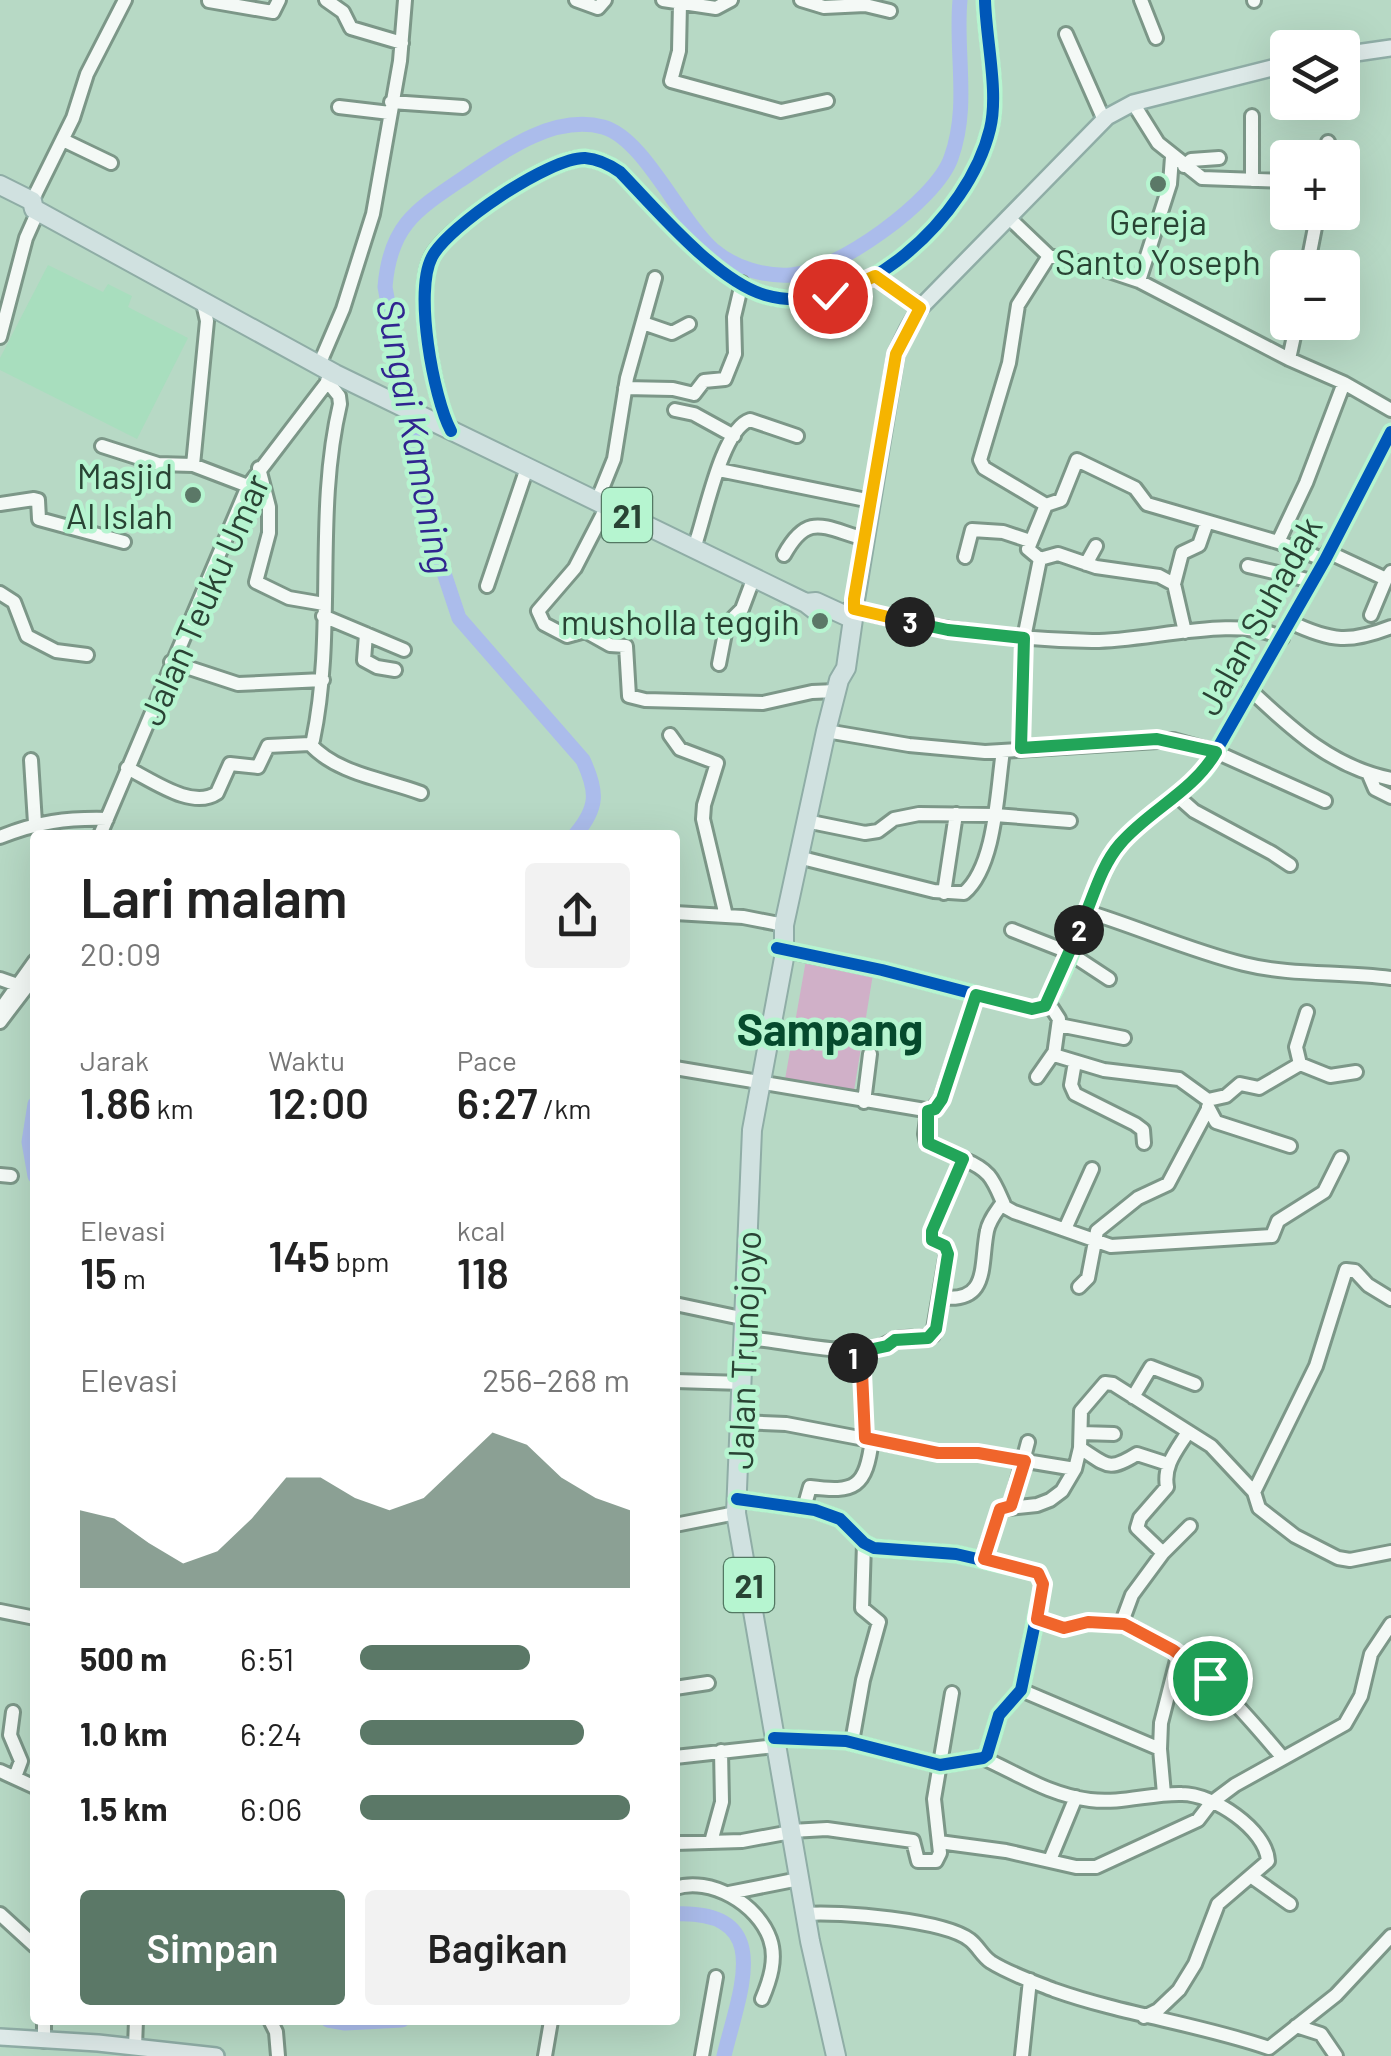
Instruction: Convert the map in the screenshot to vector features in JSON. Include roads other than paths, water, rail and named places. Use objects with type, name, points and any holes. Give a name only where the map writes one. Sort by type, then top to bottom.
[{"type":"highway","name":"21","points":[[0,185],[212,313],[328,374],[602,503],[812,609],[849,614],[846,668],[837,686],[798,857],[758,1085]]},
{"type":"highway","name":"21","points":[[0,197],[29,213],[35,207]]},
{"type":"highway","name":"Jalan Trunojoyo","points":[[758,1085],[737,1506],[774,1742],[836,2056]]},
{"type":"main road","points":[[1360,53],[1391,48]]},
{"type":"main road","points":[[849,614],[896,354],[920,308],[1104,120],[1132,103],[1270,68]]},
{"type":"main road","points":[[0,2037],[98,2050],[135,2047],[216,2056]]},
{"type":"street","points":[[0,337],[35,207],[87,74],[125,0]]},
{"type":"street","points":[[207,0],[273,12],[279,0]]},
{"type":"street","points":[[326,0],[343,12],[351,28],[402,43]]},
{"type":"street","name":"Jalan Teuku Umar","points":[[102,830],[248,486],[328,374],[338,324],[368,236],[402,43],[405,0]]},
{"type":"street","points":[[576,0],[598,8],[605,0]]},
{"type":"street","points":[[662,0],[716,8],[731,0]]},
{"type":"street","points":[[449,430],[426,332],[426,277],[432,257],[451,233],[480,208],[545,172],[586,158],[610,165],[722,271],[742,283],[765,295],[830,296],[875,276],[940,224],[953,206],[991,126],[985,0]]},
{"type":"street","points":[[1141,0],[1156,38]]},
{"type":"street","points":[[807,1],[824,7],[865,5],[890,11]]},
{"type":"street","points":[[680,3],[679,51],[669,87],[781,111],[827,101]]},
{"type":"street","points":[[1066,34],[1104,120]]},
{"type":"street","points":[[1132,103],[1147,130],[1172,156],[1202,178],[1270,180]]},
{"type":"street","points":[[338,107],[463,107]]},
{"type":"street","points":[[1252,116],[1252,180]]},
{"type":"street","points":[[63,140],[111,163]]},
{"type":"street","points":[[1140,281],[1170,184],[1172,156]]},
{"type":"street","points":[[1184,166],[1194,160],[1219,158]]},
{"type":"street","points":[[1008,217],[1049,256],[1140,281],[1391,410]]},
{"type":"street","points":[[1046,505],[984,468],[980,460],[1009,362],[1018,305],[1049,256]]},
{"type":"street","points":[[875,276],[920,308]]},
{"type":"street","points":[[655,278],[635,341],[602,503],[575,568],[538,611],[544,624],[567,636],[584,631],[610,645],[626,646],[629,696],[645,700],[763,704],[837,686]]},
{"type":"street","points":[[625,388],[674,388],[694,394],[704,380],[725,379],[735,354],[734,317],[742,283]]},
{"type":"street","points":[[193,465],[212,313]]},
{"type":"street","points":[[642,322],[672,333],[689,324]]},
{"type":"street","points":[[1289,358],[1293,340]]},
{"type":"street","points":[[310,744],[322,680],[330,482],[340,404],[328,374]]},
{"type":"street","points":[[1278,542],[1306,483],[1344,383]]},
{"type":"street","points":[[674,410],[694,414],[734,436]]},
{"type":"street","points":[[694,548],[718,470],[740,424],[750,420],[798,436]]},
{"type":"street","name":"Jalan Suhadak","points":[[1048,1002],[1109,860],[1118,846],[1201,774],[1216,752],[1327,556],[1391,432]]},
{"type":"street","points":[[102,446],[158,464],[193,465],[248,486]]},
{"type":"street","points":[[1040,559],[1028,549],[1030,541],[1046,505],[1061,500],[1078,460],[1135,488],[1147,504],[1388,575],[1371,615]]},
{"type":"street","points":[[260,468],[270,507],[269,533],[257,570],[257,585],[324,610],[404,650]]},
{"type":"street","points":[[487,586],[527,468]]},
{"type":"street","points":[[718,470],[871,501]]},
{"type":"street","points":[[0,504],[34,498],[38,500],[39,519],[124,542]]},
{"type":"street","points":[[1186,632],[1174,584],[1182,553],[1200,545],[1207,522]]},
{"type":"street","points":[[784,555],[796,533],[812,526],[865,539]]},
{"type":"street","points":[[964,556],[972,530],[1003,532],[1030,541]]},
{"type":"street","points":[[1086,564],[1096,546]]},
{"type":"street","points":[[1040,559],[1058,554],[1086,564],[1152,574],[1174,584]]},
{"type":"street","points":[[1021,748],[1024,638],[1040,559]]},
{"type":"street","points":[[1248,566],[1312,581]]},
{"type":"street","points":[[719,664],[725,633],[742,609],[754,578]]},
{"type":"street","points":[[0,593],[14,602],[27,636],[42,646],[87,656]]},
{"type":"street","points":[[849,614],[1024,638],[1133,640],[1186,632],[1264,630],[1282,638]]},
{"type":"street","points":[[1290,622],[1347,640],[1391,627]]},
{"type":"street","points":[[366,634],[364,660],[377,668],[395,670]]},
{"type":"street","points":[[171,662],[238,684],[322,680]]},
{"type":"street","points":[[1250,690],[1335,760],[1391,779]]},
{"type":"street","points":[[826,732],[970,752],[1157,739],[1216,752],[1325,801]]},
{"type":"street","points":[[670,735],[680,750],[715,760],[718,766],[703,819],[726,916]]},
{"type":"street","points":[[127,768],[202,800],[218,793],[230,764],[258,767],[268,746],[310,744]]},
{"type":"street","points":[[310,744],[320,756],[342,766],[421,794]]},
{"type":"street","points":[[798,857],[944,893],[964,893],[974,882],[986,854],[996,815],[1003,751]]},
{"type":"street","points":[[31,760],[36,823]]},
{"type":"street","points":[[1370,775],[1375,789],[1391,797]]},
{"type":"street","points":[[1176,795],[1194,812],[1290,865]]},
{"type":"street","points":[[806,821],[865,833],[878,831],[894,819],[919,814],[1070,821]]},
{"type":"street","points":[[944,893],[956,814]]},
{"type":"street","points":[[0,837],[36,823],[67,818],[107,820]]},
{"type":"street","points":[[1088,912],[1242,964],[1284,972],[1352,972],[1391,978]]},
{"type":"street","points":[[680,914],[726,916],[782,940],[1032,1009],[1038,1010],[1048,1002],[1059,1024],[1053,1054],[1037,1077]]},
{"type":"street","points":[[1012,930],[1068,952],[1109,979]]},
{"type":"street","points":[[0,979],[29,985]]},
{"type":"street","points":[[0,1010],[29,985]]},
{"type":"street","points":[[0,1022],[29,985]]},
{"type":"street","points":[[680,1069],[928,1111],[935,1109],[942,1099],[976,995]]},
{"type":"street","points":[[1300,1064],[1296,1048],[1307,1012]]},
{"type":"street","points":[[1059,1024],[1124,1038]]},
{"type":"street","points":[[864,1102],[870,1054]]},
{"type":"street","points":[[1053,1054],[1149,1078],[1179,1079],[1208,1104],[1216,1122],[1290,1146]]},
{"type":"street","points":[[1075,1062],[1071,1086],[1075,1094],[1136,1124],[1143,1130],[1144,1143]]},
{"type":"street","points":[[1300,1064],[1330,1076],[1356,1072]]},
{"type":"street","points":[[1079,1287],[1088,1278],[1093,1238],[1107,1220],[1124,1212],[1138,1198],[1168,1184],[1208,1104],[1240,1084],[1260,1088],[1300,1064]]},
{"type":"street","points":[[928,1111],[928,1143],[985,1170],[994,1180],[1002,1202],[1014,1212],[1111,1246],[1268,1238],[1275,1233],[1278,1221],[1324,1192],[1342,1158]]},
{"type":"street","points":[[746,1338],[845,1350],[873,1349],[895,1340],[928,1338],[936,1329],[948,1254],[945,1246],[932,1240],[932,1231],[963,1159]]},
{"type":"street","points":[[1065,1229],[1092,1170]]},
{"type":"street","points":[[940,1297],[961,1299],[971,1293],[986,1256],[990,1220],[1002,1202]]},
{"type":"street","points":[[1254,1492],[1316,1366],[1346,1270],[1355,1271],[1368,1285],[1391,1299]]},
{"type":"street","points":[[680,1305],[746,1318]]},
{"type":"street","points":[[804,1508],[810,1487],[842,1492],[856,1484],[862,1474],[868,1439],[862,1372],[845,1350]]},
{"type":"street","points":[[1133,1397],[1151,1367],[1195,1384]]},
{"type":"street","points":[[680,1381],[743,1383]]},
{"type":"street","points":[[984,1559],[1000,1509],[1050,1500],[1062,1491],[1074,1468],[1085,1404],[1105,1383],[1113,1384],[1211,1446],[1254,1492],[1259,1508],[1272,1520],[1338,1558],[1350,1560],[1391,1552]]},
{"type":"street","points":[[740,1422],[786,1424],[938,1453],[978,1453],[1074,1468]]},
{"type":"street","points":[[1163,1553],[1137,1528],[1140,1518],[1166,1487],[1164,1474],[1168,1464],[1188,1432]]},
{"type":"street","points":[[1080,1440],[1114,1434]]},
{"type":"street","points":[[1080,1440],[1108,1466],[1116,1467],[1137,1454],[1168,1464]]},
{"type":"street","points":[[1011,1506],[1028,1442]]},
{"type":"street","points":[[680,1526],[737,1506],[804,1508],[840,1519],[874,1548],[940,1552],[1038,1573],[1043,1584],[1021,1690],[998,1715],[983,1758]]},
{"type":"street","points":[[1124,1624],[1132,1595],[1163,1553],[1190,1526]]},
{"type":"street","points":[[852,1742],[879,1622],[862,1608],[864,1543]]},
{"type":"street","points":[[0,1611],[30,1617]]},
{"type":"street","points":[[1037,1619],[1064,1628],[1088,1622],[1124,1624],[1163,1644],[1221,1688],[1282,1757]]},
{"type":"street","points":[[939,1842],[1076,1867],[1096,1867],[1198,1820],[1211,1802],[1282,1757],[1345,1724],[1362,1696],[1371,1654],[1391,1624]]},
{"type":"street","points":[[1164,1794],[1161,1723],[1178,1656]]},
{"type":"street","points":[[680,1687],[708,1683]]},
{"type":"street","points":[[1021,1690],[1160,1749]]},
{"type":"street","points":[[680,1842],[827,1829],[913,1841],[917,1844],[918,1861],[940,1858],[934,1799],[952,1693]]},
{"type":"street","points":[[12,1712],[10,1735],[21,1761],[16,1778]]},
{"type":"street","points":[[680,1756],[813,1738],[852,1742],[940,1765],[983,1758],[1052,1793],[1076,1797],[1128,1801],[1186,1793],[1245,1821],[1258,1836],[1268,1861],[1218,1904],[1195,1964],[1179,1990],[1144,2017]]},
{"type":"street","points":[[711,1842],[722,1802],[721,1751]]},
{"type":"street","points":[[0,1771],[30,1784]]},
{"type":"street","points":[[1050,1860],[1076,1797]]},
{"type":"street","points":[[1252,1877],[1290,1904]]},
{"type":"street","points":[[729,1894],[799,1879]]},
{"type":"street","points":[[680,1887],[703,1884],[729,1894],[762,1925],[770,1938],[773,1956],[771,1976],[762,1999]]},
{"type":"street","points":[[805,1914],[829,1912],[933,1926],[970,1940],[990,1961],[1030,1980],[1144,2017],[1238,2038],[1266,2052],[1336,1995],[1391,1936]]},
{"type":"street","points":[[0,1914],[30,1941]]},
{"type":"street","points":[[702,2056],[716,1977]]},
{"type":"street","points":[[1022,2056],[1030,1980]]},
{"type":"street","points":[[44,2025],[44,2041]]},
{"type":"street","points":[[135,2047],[136,2025]]},
{"type":"street","points":[[272,2025],[278,2056]]},
{"type":"street","points":[[545,2056],[550,2025]]},
{"type":"street","points":[[1296,2026],[1321,2034],[1336,2056]]},
{"type":"waterway","name":"Sungai Kamoning","points":[[578,830],[593,799],[583,760],[459,618],[431,534],[385,287],[393,248],[419,210],[496,156],[548,130],[585,124],[618,134],[633,147],[700,237],[730,261],[781,275],[810,271],[833,262],[906,213],[942,175],[951,158],[960,119],[960,0]]},
{"type":"waterway","name":"Sungai Kamoning","points":[[30,1136],[30,1148]]},
{"type":"waterway","name":"Sungai Kamoning","points":[[680,1914],[707,1916],[728,1925],[739,1940],[742,1982],[724,2056]]},
{"type":"place","name":"Gereja Santo Yoseph","points":[[1158,184]]},
{"type":"place","name":"Masjid Al Islah","points":[[193,495]]},
{"type":"place","name":"musholla teggih","points":[[820,621]]},
{"type":"district","name":"Sampang","points":[[830,1028]]}]
